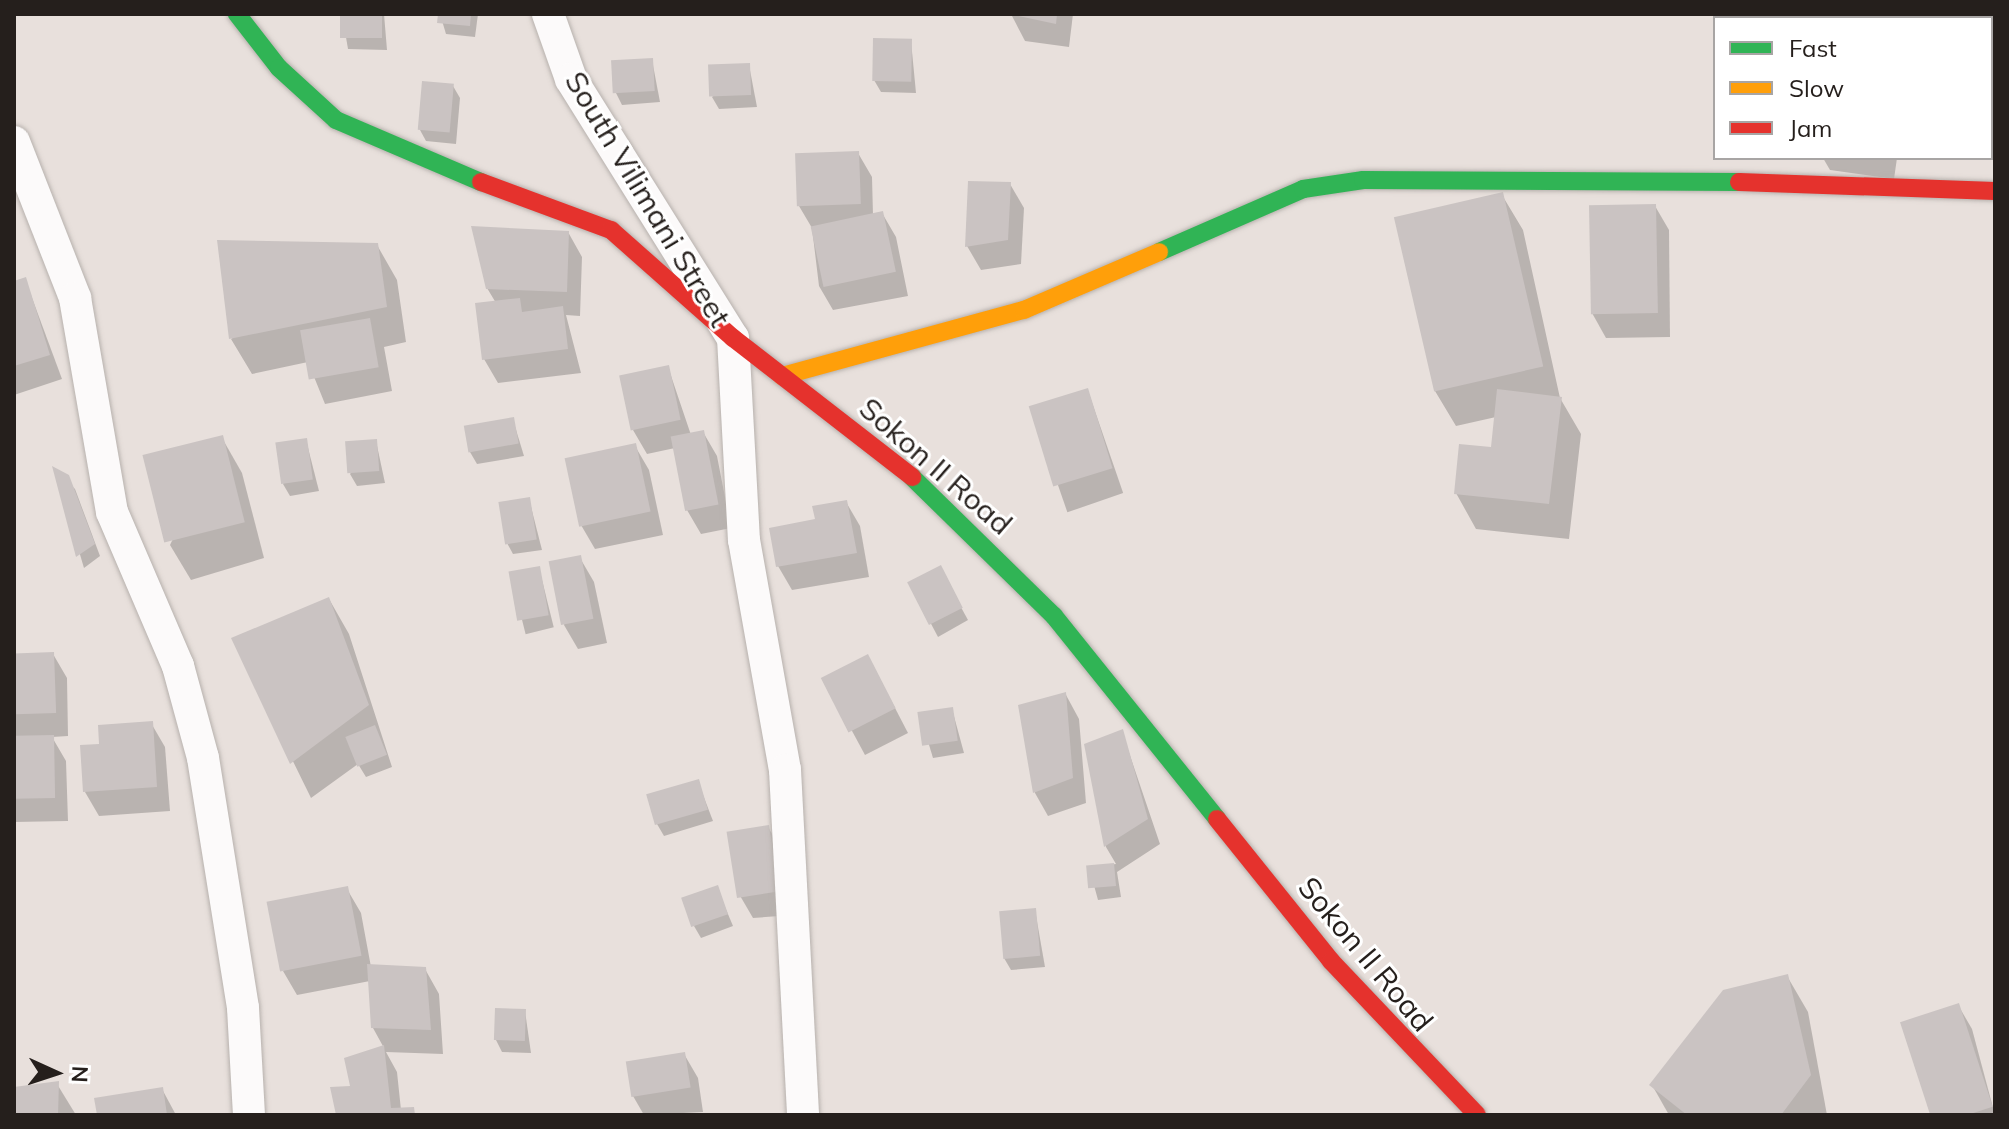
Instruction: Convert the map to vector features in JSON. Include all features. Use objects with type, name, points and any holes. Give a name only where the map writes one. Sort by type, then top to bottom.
[{"type":"street","name":"Sokon II Road","points":[[237,14],[279,68],[336,120],[393,150],[587,215],[733,338],[909,474],[1054,616],[1331,961],[1477,1115]]},
{"type":"street","name":"South Vilimani Street","points":[[548,14],[571,79],[733,338]]},
{"type":"street","points":[[14,142],[75,298],[112,512],[178,666],[203,758],[243,1008],[249,1115]]},
{"type":"street","points":[[782,376],[1024,310],[1318,186],[1545,176],[1995,191]]},
{"type":"street","points":[[733,338],[744,540],[785,770],[803,1115]]},
{"type":"building","points":[[340,14],[382,14],[382,38],[340,38]]},
{"type":"building","points":[[438,14],[471,14],[470,26],[437,23]]},
{"type":"building","points":[[1009,14],[1057,14],[1056,24]]},
{"type":"building","points":[[873,38],[912,39],[911,82],[872,81]]},
{"type":"building","points":[[653,58],[655,91],[613,93],[611,60]]},
{"type":"building","points":[[750,63],[751,95],[709,96],[708,64]]},
{"type":"building","points":[[422,81],[454,84],[450,133],[418,130]]},
{"type":"building","points":[[859,151],[861,204],[797,206],[795,153]]},
{"type":"building","points":[[968,181],[1011,182],[1008,240],[965,247]]},
{"type":"building","points":[[1503,192],[1543,366],[1434,392],[1394,217]]},
{"type":"building","points":[[1656,204],[1658,313],[1591,314],[1589,205]]},
{"type":"building","points":[[883,211],[896,272],[824,287],[811,226]]},
{"type":"building","points":[[471,226],[569,231],[567,292],[486,289]]},
{"type":"building","points":[[217,240],[378,243],[387,307],[229,339]]},
{"type":"building","points":[[26,277],[50,355],[14,366],[14,281]]},
{"type":"building","points":[[520,298],[522,312],[563,306],[568,349],[482,360],[475,303]]},
{"type":"building","points":[[370,318],[379,367],[309,380],[300,330]]},
{"type":"building","points":[[669,365],[681,420],[631,430],[619,376]]},
{"type":"building","points":[[1088,388],[1113,468],[1053,486],[1029,406]]},
{"type":"building","points":[[1497,389],[1562,397],[1549,504],[1454,494],[1459,444],[1491,447]]},
{"type":"building","points":[[514,417],[519,444],[468,452],[464,426]]},
{"type":"building","points":[[704,430],[719,505],[685,511],[671,436]]},
{"type":"building","points":[[223,435],[245,522],[164,542],[142,455]]},
{"type":"building","points":[[307,438],[313,480],[281,484],[275,442]]},
{"type":"building","points":[[377,439],[379,471],[347,473],[345,441]]},
{"type":"building","points":[[636,443],[651,511],[579,527],[565,458]]},
{"type":"building","points":[[52,466],[69,475],[95,544],[76,557]]},
{"type":"building","points":[[530,497],[537,539],[505,544],[498,502]]},
{"type":"building","points":[[847,500],[857,553],[776,567],[769,528],[815,519],[812,506]]},
{"type":"building","points":[[581,555],[593,619],[561,625],[549,561]]},
{"type":"building","points":[[941,565],[963,608],[929,625],[907,582]]},
{"type":"building","points":[[540,566],[549,615],[517,621],[508,572]]},
{"type":"building","points":[[329,597],[369,705],[290,764],[231,638]]},
{"type":"building","points":[[54,652],[56,713],[16,714],[14,653]]},
{"type":"building","points":[[868,654],[896,708],[848,732],[821,678]]},
{"type":"building","points":[[1066,692],[1073,778],[1033,793],[1018,705]]},
{"type":"building","points":[[953,707],[958,741],[922,746],[917,712]]},
{"type":"building","points":[[153,721],[157,787],[83,792],[80,745],[99,744],[98,725]]},
{"type":"building","points":[[375,725],[387,755],[357,767],[345,737]]},
{"type":"building","points":[[1123,729],[1148,819],[1104,847],[1084,744]]},
{"type":"building","points":[[54,735],[55,798],[15,799],[14,736]]},
{"type":"building","points":[[699,779],[708,810],[655,825],[646,794]]},
{"type":"building","points":[[769,825],[779,891],[737,898],[727,832]]},
{"type":"building","points":[[1114,863],[1116,886],[1088,888],[1086,865]]},
{"type":"building","points":[[718,885],[728,914],[691,927],[681,898]]},
{"type":"building","points":[[348,886],[362,956],[280,972],[267,902]]},
{"type":"building","points":[[1036,908],[1040,956],[1003,959],[999,911]]},
{"type":"building","points":[[367,964],[426,967],[431,1030],[371,1028]]},
{"type":"building","points":[[1788,974],[1811,1075],[1781,1115],[1687,1115],[1649,1085],[1723,990]]},
{"type":"building","points":[[1959,1003],[1993,1107],[1967,1115],[1930,1115],[1900,1022]]},
{"type":"building","points":[[495,1008],[526,1009],[525,1041],[494,1040]]},
{"type":"building","points":[[384,1045],[391,1108],[414,1107],[415,1115],[336,1115],[330,1087],[350,1086],[344,1058]]},
{"type":"building","points":[[685,1052],[691,1088],[631,1097],[626,1061]]},
{"type":"building","points":[[59,1081],[58,1115],[14,1115],[14,1087]]},
{"type":"building","points":[[163,1087],[167,1115],[97,1115],[94,1098]]},
{"type":"traffic: fast","points":[[237,14],[279,68],[336,120],[481,182]]},
{"type":"traffic: fast","points":[[1159,252],[1303,189],[1363,180],[1739,182]]},
{"type":"traffic: fast","points":[[912,477],[1054,616],[1217,819]]},
{"type":"traffic: slow","points":[[782,376],[1024,310],[1159,252]]},
{"type":"traffic: jam","points":[[481,182],[611,230],[733,338],[912,477]]},
{"type":"traffic: jam","points":[[1739,182],[1995,191]]},
{"type":"traffic: jam","points":[[1217,819],[1331,961],[1477,1115]]}]
